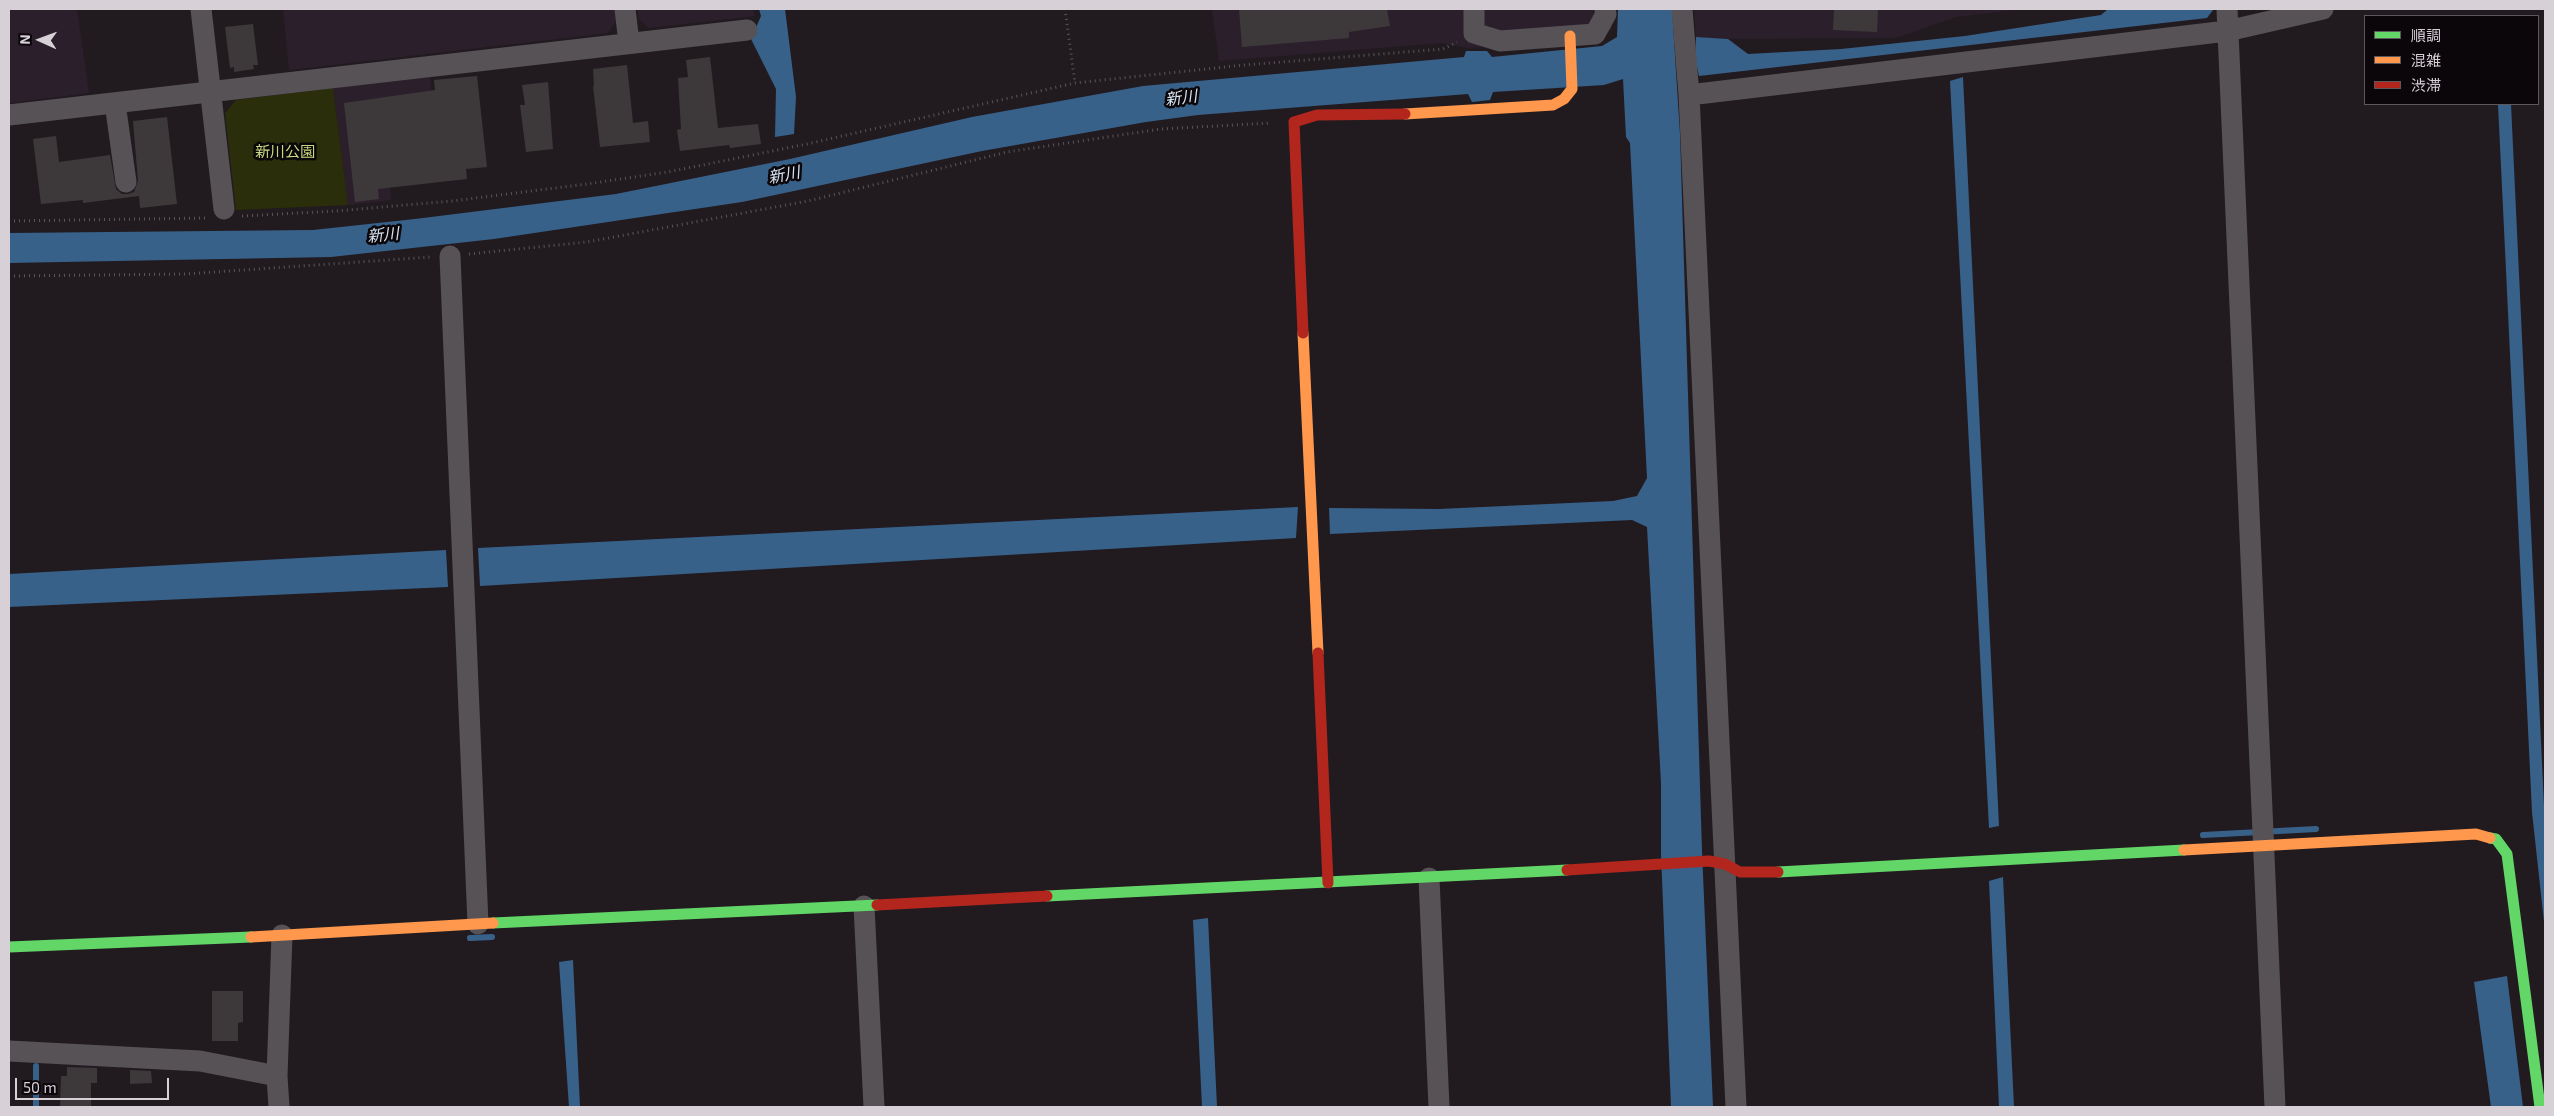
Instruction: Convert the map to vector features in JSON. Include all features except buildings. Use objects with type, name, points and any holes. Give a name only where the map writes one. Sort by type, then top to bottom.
[{"type":"street","points":[[201,9],[222,215]]},
{"type":"street","points":[[625,9],[629,43]]},
{"type":"street","points":[[1474,9],[1474,33],[1500,40],[1570,40],[1595,34],[1606,14],[1605,9]]},
{"type":"street","points":[[1682,9],[1689,95],[1717,862],[1736,1107]]},
{"type":"street","points":[[2227,9],[2275,1107]]},
{"type":"street","points":[[1689,95],[2227,32],[2323,9]]},
{"type":"street","points":[[9,115],[747,30]]},
{"type":"street","points":[[1328,883],[1294,122],[1317,115],[1440,113],[1553,105],[1564,99],[1572,89],[1570,40]]},
{"type":"street","points":[[115,103],[126,182]]},
{"type":"street","points":[[450,256],[478,924]]},
{"type":"street","points":[[9,947],[282,936],[478,924],[1328,883],[1429,886],[1647,864],[1717,862],[1740,872],[1755,873],[2263,835],[2476,834],[2496,839],[2507,854],[2540,1107]]},
{"type":"street","points":[[1429,886],[1439,1107]]},
{"type":"street","points":[[864,906],[874,1107]]},
{"type":"street","points":[[279,1107],[277,1076],[282,936]]},
{"type":"street","points":[[9,1051],[200,1061],[277,1076]]},
{"type":"path","points":[[1065,9],[1075,83]]},
{"type":"path","points":[[9,221],[336,211],[452,201],[668,172],[807,144],[1075,83],[1244,65],[1443,49],[1474,33]]},
{"type":"path","points":[[9,276],[186,274],[450,256],[587,242],[808,201],[1007,152],[1161,128],[1294,122]]},
{"type":"shaded area","points":[[9,9],[77,9],[89,93],[9,103]]},
{"type":"shaded area","points":[[283,9],[615,9],[616,21],[608,33],[289,70]]},
{"type":"shaded area","points":[[638,9],[753,9],[755,16],[649,28],[639,19]]},
{"type":"shaded area","points":[[1212,9],[1610,9],[1612,29],[1596,40],[1468,48],[1442,43],[1219,61]]},
{"type":"shaded area","points":[[1694,9],[2023,9],[1956,17],[1896,38],[1728,39],[1696,37]]},
{"type":"shaded area","points":[[430,77],[437,139],[385,144],[391,200],[348,205],[333,88]]},
{"type":"green space","name":"新川公園","points":[[333,88],[348,205],[236,210],[225,113],[236,100]]},
{"type":"water","points":[[759,9],[785,9],[796,97],[794,134],[775,137],[776,89],[751,39],[761,16]]},
{"type":"water","name":"新川","points":[[1618,9],[1672,9],[1680,134],[1702,851],[1713,1107],[1671,1107],[1661,853],[1661,783],[1647,527],[1632,520],[1330,534],[1329,508],[1439,509],[1613,501],[1637,496],[1647,478],[1630,143],[1626,137],[1623,79],[1604,85],[1493,92],[1490,100],[1472,102],[1468,94],[1198,115],[1146,122],[982,151],[742,202],[494,239],[331,257],[9,263],[9,233],[313,230],[415,219],[616,194],[790,159],[972,117],[1143,86],[1464,57],[1466,51],[1487,51],[1492,57],[1602,46],[1617,37]]},
{"type":"water","points":[[2108,9],[2213,10],[2207,18],[1699,76],[1695,58],[1696,37],[1728,39],[1748,54],[1841,49],[1965,36],[2101,15]]},
{"type":"water","points":[[1963,77],[1999,826],[1989,828],[1950,81]]},
{"type":"water","points":[[2498,105],[2511,105],[2545,827],[2545,931],[2532,812]]},
{"type":"water","points":[[1298,507],[1296,538],[480,586],[478,548]]},
{"type":"water","points":[[446,550],[448,587],[9,607],[9,574]]},
{"type":"water","points":[[2003,877],[2014,1107],[1999,1107],[1989,881]]},
{"type":"water","points":[[1208,918],[1217,1107],[1202,1107],[1193,920]]},
{"type":"water","points":[[573,960],[580,1107],[569,1107],[559,962]]},
{"type":"water","points":[[2507,976],[2523,1107],[2491,1107],[2474,982]]},
{"type":"waterway","points":[[2203,835],[2316,829]]},
{"type":"waterway","points":[[470,938],[492,937]]},
{"type":"waterway","points":[[36,1066],[36,1107]]},
{"type":"traffic: fast","points":[[2490,838],[2496,839],[2507,854],[2540,1107]]},
{"type":"traffic: fast","points":[[1778,872],[2184,850]]},
{"type":"traffic: fast","points":[[1047,896],[1567,870]]},
{"type":"traffic: fast","points":[[493,923],[877,905]]},
{"type":"traffic: fast","points":[[9,947],[251,937]]},
{"type":"traffic: slow","points":[[1405,114],[1553,105],[1564,99],[1572,89],[1570,36]]},
{"type":"traffic: slow","points":[[1303,333],[1318,653]]},
{"type":"traffic: slow","points":[[2184,850],[2476,834],[2490,838]]},
{"type":"traffic: slow","points":[[251,937],[493,923]]},
{"type":"traffic: jam","points":[[1303,333],[1294,122],[1317,115],[1405,114]]},
{"type":"traffic: jam","points":[[1318,653],[1328,883]]},
{"type":"traffic: jam","points":[[1567,870],[1709,861],[1725,864],[1740,872],[1778,872]]},
{"type":"traffic: jam","points":[[877,905],[1047,896]]}]
